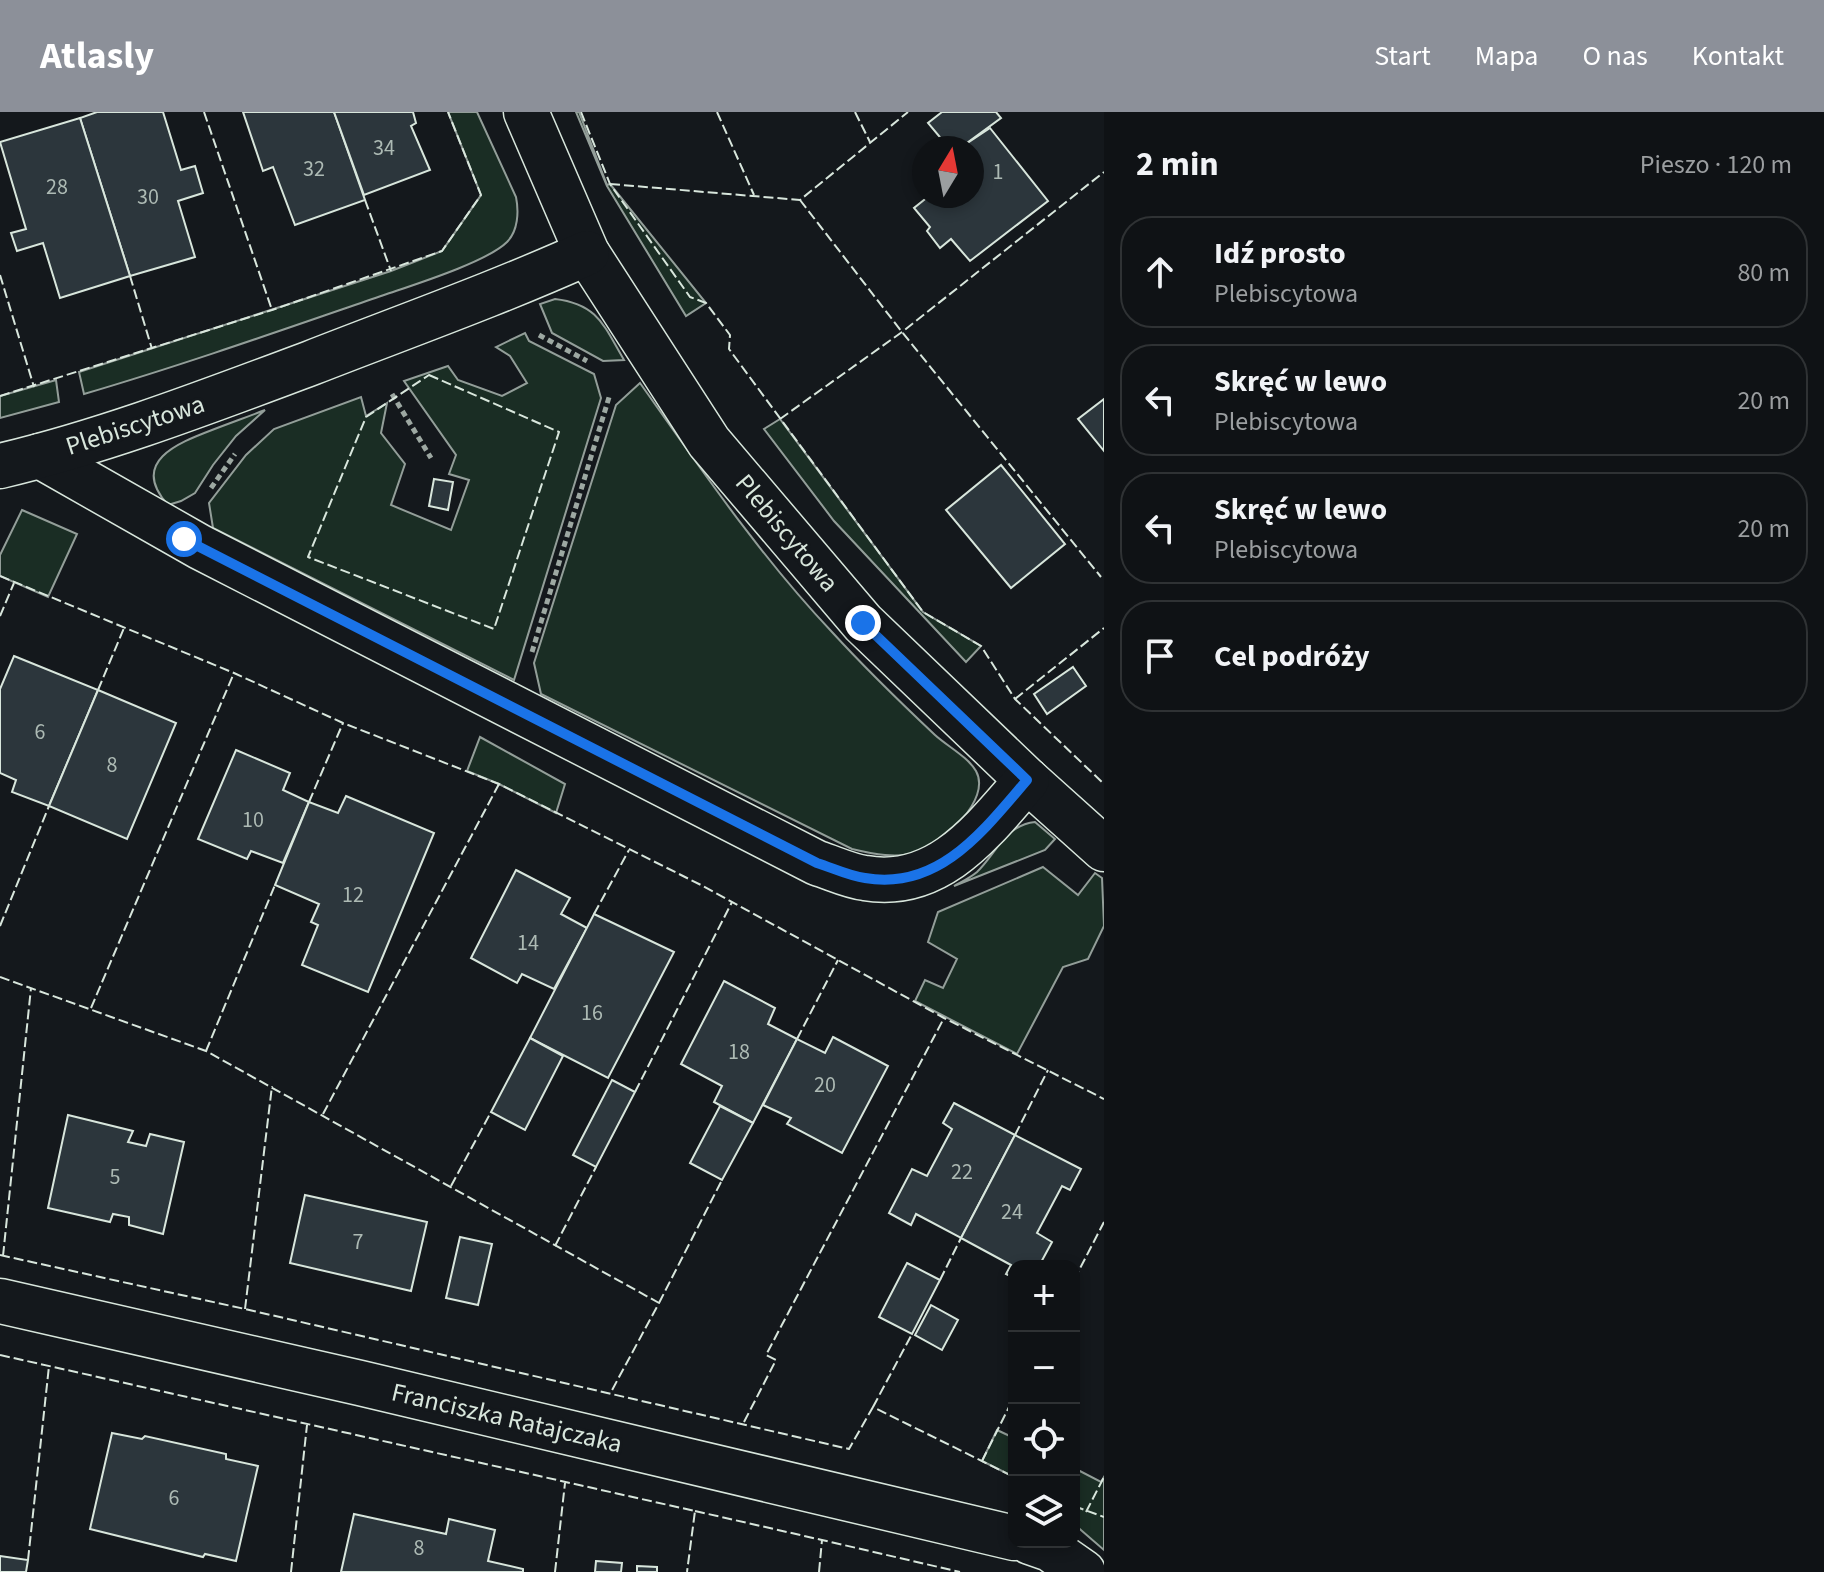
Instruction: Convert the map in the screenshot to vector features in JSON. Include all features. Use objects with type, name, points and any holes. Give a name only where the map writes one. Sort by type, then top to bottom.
[{"type":"street","name":"Plebiscytowa","points":[[526,112],[587,253],[709,442],[863,623],[1104,849]]},
{"type":"street","name":"Plebiscytowa","points":[[20,461],[172,415],[513,286],[587,253]]},
{"type":"street","name":"Plebiscytowa","points":[[20,461],[200,547],[817,863],[845,873],[885,880],[905,879],[930,871],[953,858],[983,831],[1027,780]]},
{"type":"street","name":"Franciszka Ratajczaka","points":[[0,1301],[1008,1537]]},
{"type":"street","points":[[1043,1548],[1068,1559],[1083,1572]]},
{"type":"path","points":[[532,327],[539,335],[590,363]]},
{"type":"path","points":[[531,655],[610,391]]},
{"type":"path","points":[[395,397],[431,458]]},
{"type":"green space","points":[[448,112],[477,112],[516,197],[517,221],[507,242],[497,250],[430,279],[84,394],[79,372],[391,271],[442,251],[481,195]]},
{"type":"green space","points":[[576,112],[579,112],[607,185],[610,184],[706,303],[686,316],[607,186]]},
{"type":"green space","points":[[555,299],[581,306],[598,319],[624,360],[603,361],[552,333],[540,304]]},
{"type":"green space","points":[[525,333],[529,341],[594,374],[601,398],[514,680],[213,528],[209,503],[246,455],[274,429],[361,397],[366,416],[387,403],[381,433],[405,464],[391,505],[451,530],[469,480],[449,474],[456,455],[404,381],[448,366],[458,380],[502,396],[527,383],[510,356],[496,347]]},
{"type":"green space","points":[[56,380],[59,402],[0,418],[0,396]]},
{"type":"green space","points":[[640,383],[780,573],[883,685],[976,771],[979,782],[971,807],[939,840],[910,854],[877,854],[852,849],[541,694],[534,663],[616,405]]},
{"type":"green space","points":[[265,410],[236,436],[195,493],[168,505],[157,490],[154,477],[156,466],[163,456],[185,441]]},
{"type":"green space","points":[[780,419],[923,612],[981,646],[966,662],[834,521],[764,429]]},
{"type":"green space","points":[[22,510],[77,534],[48,597],[0,576],[0,555]]},
{"type":"green space","points":[[480,737],[565,784],[556,813],[467,771]]},
{"type":"green space","points":[[1035,822],[1055,839],[1045,850],[954,886],[977,872],[1008,834]]},
{"type":"green space","points":[[1043,867],[1078,895],[1095,873],[1102,878],[1104,926],[1088,959],[1063,967],[1017,1054],[915,1001],[925,980],[943,988],[957,959],[928,942],[938,912]]},
{"type":"green space","points":[[997,1430],[1008,1435],[1008,1474],[982,1461]]},
{"type":"green space","points":[[1080,1471],[1101,1482],[1104,1477],[1104,1550],[1080,1529]]},
{"type":"building","points":[[97,112],[163,112],[181,170],[195,166],[203,193],[178,201],[195,257],[130,276],[80,118]]},
{"type":"building","points":[[243,112],[334,112],[365,200],[295,225],[273,167],[263,171]]},
{"type":"building","points":[[334,112],[413,112],[416,123],[411,126],[430,170],[364,195]]},
{"type":"building","points":[[942,112],[996,112],[1001,118],[976,136],[939,136],[928,123]]},
{"type":"building","points":[[80,118],[130,276],[60,298],[43,243],[17,251],[11,233],[26,229],[0,142]]},
{"type":"building","points":[[990,128],[1048,201],[970,261],[951,239],[940,248],[927,231],[930,227],[914,208],[984,208],[984,136],[978,136]]},
{"type":"building","points":[[1104,399],[1104,451],[1078,419]]},
{"type":"building","points":[[1001,465],[1065,544],[1011,588],[946,510]]},
{"type":"building","points":[[434,479],[453,482],[448,510],[429,506]]},
{"type":"building","points":[[14,656],[98,690],[49,806],[12,792],[16,780],[0,773],[0,689]]},
{"type":"building","points":[[1073,667],[1086,686],[1047,714],[1034,694]]},
{"type":"building","points":[[98,690],[176,723],[127,839],[49,806]]},
{"type":"building","points":[[236,750],[290,773],[283,790],[309,802],[283,863],[251,851],[247,859],[198,839]]},
{"type":"building","points":[[346,796],[434,833],[368,992],[302,965],[318,925],[311,922],[319,904],[275,885],[309,802],[338,813]]},
{"type":"building","points":[[516,870],[570,898],[561,914],[587,928],[554,989],[522,974],[517,983],[471,958]]},
{"type":"building","points":[[594,914],[674,952],[608,1078],[530,1038]]},
{"type":"building","points":[[724,981],[775,1008],[768,1024],[797,1039],[753,1123],[714,1102],[722,1086],[681,1064]]},
{"type":"building","points":[[833,1037],[888,1066],[842,1153],[787,1124],[791,1118],[763,1105],[797,1039],[825,1053]]},
{"type":"building","points":[[530,1038],[563,1056],[525,1130],[491,1112]]},
{"type":"building","points":[[612,1080],[635,1092],[596,1167],[573,1155]]},
{"type":"building","points":[[954,1103],[1015,1135],[961,1238],[916,1214],[911,1225],[889,1213],[912,1169],[927,1176],[952,1129],[943,1123]]},
{"type":"building","points":[[720,1106],[753,1123],[722,1180],[690,1163]]},
{"type":"building","points":[[68,1115],[133,1131],[128,1142],[146,1146],[150,1134],[184,1142],[163,1234],[129,1225],[129,1217],[113,1214],[110,1222],[48,1208]]},
{"type":"building","points":[[1015,1135],[1081,1169],[1070,1190],[1062,1186],[1037,1233],[1052,1242],[1042,1260],[1008,1260],[1008,1263],[961,1238]]},
{"type":"building","points":[[305,1195],[427,1222],[411,1291],[290,1263]]},
{"type":"building","points":[[460,1237],[492,1244],[478,1305],[446,1298]]},
{"type":"building","points":[[907,1263],[940,1280],[912,1334],[879,1317]]},
{"type":"building","points":[[931,1305],[958,1320],[942,1350],[915,1335]]},
{"type":"building","points":[[112,1433],[142,1439],[145,1436],[226,1454],[226,1459],[258,1466],[236,1561],[205,1554],[203,1557],[90,1529]]},
{"type":"building","points":[[354,1514],[446,1534],[449,1519],[495,1530],[488,1561],[523,1569],[523,1572],[341,1572]]},
{"type":"building","points":[[0,1556],[28,1560],[26,1572],[0,1572]]},
{"type":"building","points":[[596,1561],[622,1563],[621,1572],[595,1572]]},
{"type":"building","points":[[637,1566],[657,1567],[657,1572],[637,1572]]},
{"type":"fence","points":[[204,112],[272,310]]},
{"type":"fence","points":[[0,396],[272,310],[442,251],[481,195],[448,112]]},
{"type":"fence","points":[[581,112],[610,184],[690,297],[706,303],[730,335],[729,349],[923,612],[981,646],[1015,699],[1104,784]]},
{"type":"fence","points":[[717,112],[754,195]]},
{"type":"fence","points":[[855,112],[870,142]]},
{"type":"fence","points":[[610,184],[800,200],[908,112]]},
{"type":"fence","points":[[780,419],[902,332],[1104,172]]},
{"type":"fence","points":[[365,200],[391,271]]},
{"type":"fence","points":[[800,200],[902,332],[1101,577]]},
{"type":"fence","points":[[0,275],[34,387]]},
{"type":"fence","points":[[130,276],[152,349]]},
{"type":"fence","points":[[429,375],[559,432],[494,629],[308,557],[366,417],[429,375]]},
{"type":"fence","points":[[0,576],[234,673],[343,723],[499,784],[701,885],[944,1018],[1104,1099]]},
{"type":"fence","points":[[0,616],[14,583]]},
{"type":"fence","points":[[98,690],[124,628]]},
{"type":"fence","points":[[1015,699],[1104,628]]},
{"type":"fence","points":[[91,1008],[234,673]]},
{"type":"fence","points":[[309,802],[343,723]]},
{"type":"fence","points":[[323,1114],[499,784]]},
{"type":"fence","points":[[0,926],[49,806]]},
{"type":"fence","points":[[594,914],[629,850]]},
{"type":"fence","points":[[206,1051],[275,885]]},
{"type":"fence","points":[[635,1092],[732,902]]},
{"type":"fence","points":[[797,1039],[838,960]]},
{"type":"fence","points":[[0,977],[206,1051],[659,1303],[611,1392]]},
{"type":"fence","points":[[3,1256],[31,988]]},
{"type":"fence","points":[[744,1422],[776,1360],[766,1355],[944,1018]]},
{"type":"fence","points":[[1015,1135],[1048,1070]]},
{"type":"fence","points":[[245,1309],[272,1086]]},
{"type":"fence","points":[[451,1186],[491,1112]]},
{"type":"fence","points":[[555,1246],[596,1167]]},
{"type":"fence","points":[[659,1303],[722,1180]]},
{"type":"fence","points":[[1080,1268],[1104,1222]]},
{"type":"fence","points":[[940,1280],[961,1238]]},
{"type":"fence","points":[[0,1255],[849,1449],[873,1407],[1012,1476]]},
{"type":"fence","points":[[873,1407],[912,1334]]},
{"type":"fence","points":[[0,1355],[695,1511],[687,1572]]},
{"type":"fence","points":[[28,1560],[49,1366]]},
{"type":"fence","points":[[982,1461],[1010,1404]]},
{"type":"fence","points":[[291,1572],[307,1425]]},
{"type":"fence","points":[[1086,1512],[1104,1477]]},
{"type":"fence","points":[[555,1572],[565,1483]]},
{"type":"fence","points":[[1080,1508],[1104,1517]]},
{"type":"fence","points":[[695,1511],[822,1540]]},
{"type":"fence","points":[[819,1572],[822,1540],[960,1572]]},
{"type":"route","points":[[184,539],[817,863],[865,878],[905,879],[930,871],[953,858],[983,831],[1027,780],[863,623]]}]
